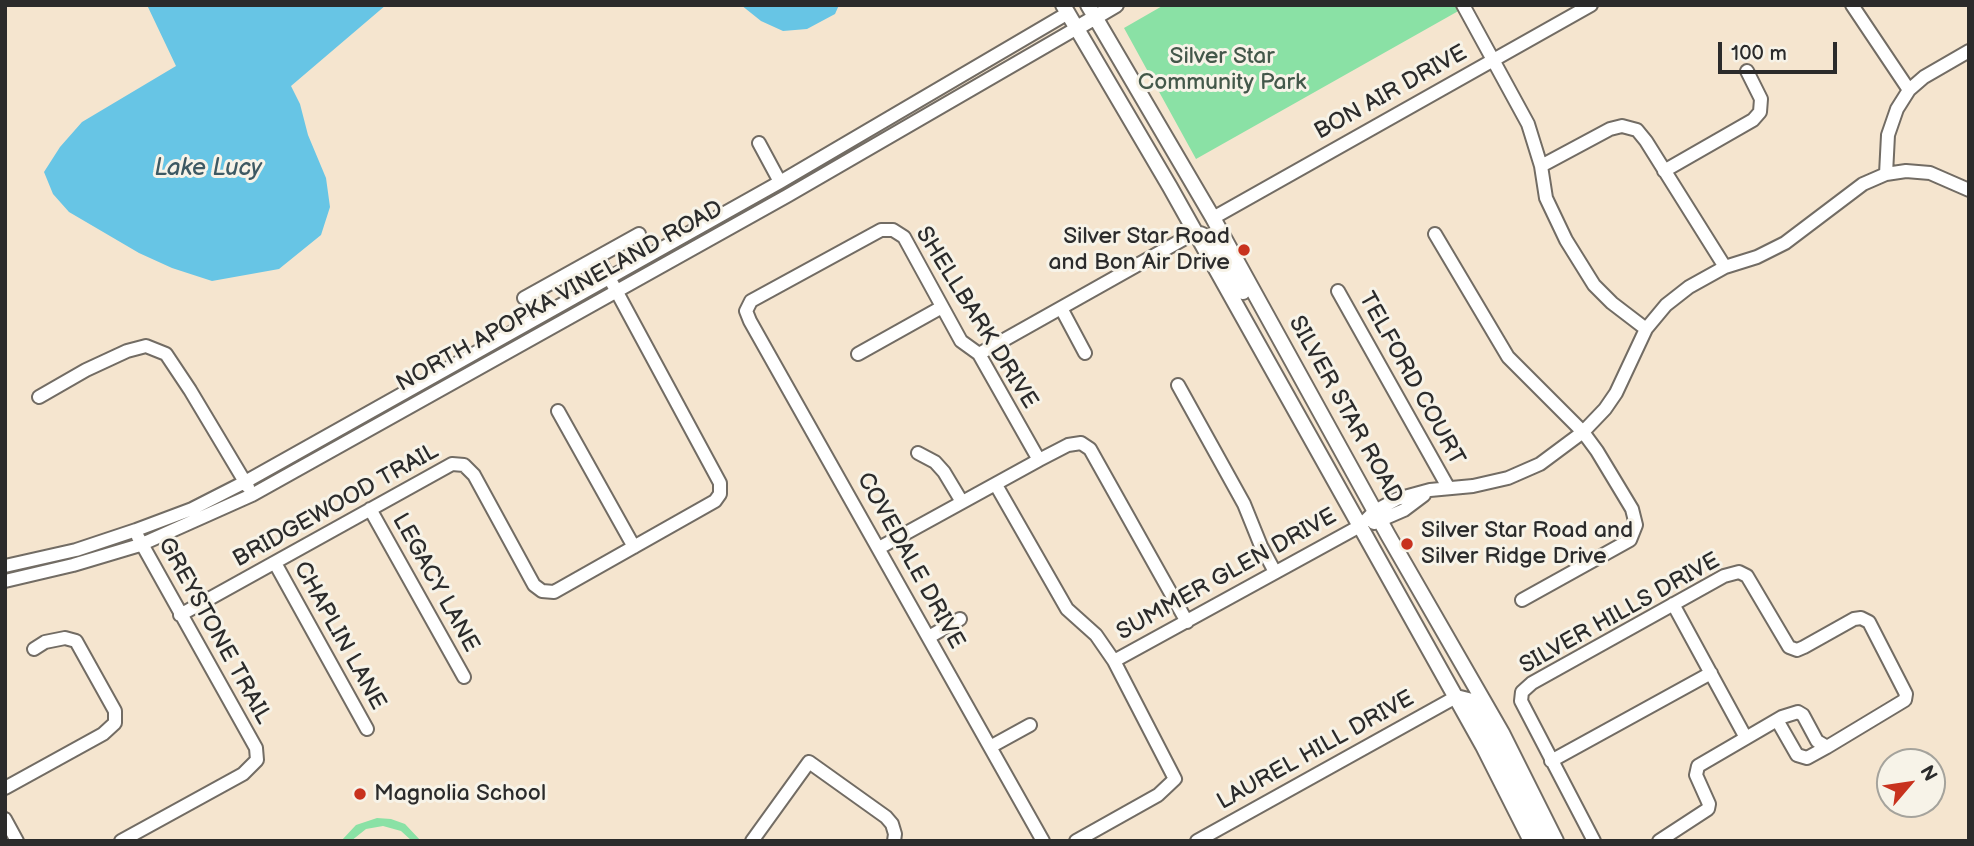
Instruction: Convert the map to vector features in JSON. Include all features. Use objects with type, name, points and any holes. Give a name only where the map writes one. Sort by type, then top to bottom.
[{"type":"main road","name":"NORTH APOPKA VINELAND ROAD","points":[[1066,9],[1116,5]]},
{"type":"main road","name":"SILVER STAR ROAD","points":[[1066,9],[1360,526],[1531,841]]},
{"type":"main road","name":"NORTH APOPKA VINELAND ROAD","points":[[1077,28],[1089,9]]},
{"type":"main road","name":"SILVER STAR ROAD","points":[[1089,9],[1213,218],[1502,733],[1556,841]]},
{"type":"main road","points":[[1195,232],[1209,238],[1268,335],[1287,352]]},
{"type":"main road","points":[[1455,697],[1474,705],[1522,794],[1540,808]]},
{"type":"main road","points":[[1509,797],[1530,816],[1542,841]]},
{"type":"street","points":[[1463,5],[1528,124],[1541,166],[1546,198],[1566,240],[1594,285],[1612,303],[1646,329]]},
{"type":"street","name":"BON AIR DRIVE","points":[[1213,218],[1591,5]]},
{"type":"street","points":[[1852,5],[1909,90]]},
{"type":"street","name":"NORTH APOPKA VINELAND ROAD","points":[[5,566],[76,550],[136,530],[192,509],[245,482],[779,182],[1066,9]]},
{"type":"street","name":"NORTH APOPKA VINELAND ROAD","points":[[5,581],[74,565],[140,545],[253,495],[799,190],[1077,28]]},
{"type":"street","points":[[1886,174],[1888,135],[1897,110],[1909,90],[1924,77],[1969,51]]},
{"type":"street","points":[[1664,170],[1753,120],[1760,112],[1761,99],[1747,71]]},
{"type":"street","points":[[1541,166],[1610,129],[1622,126],[1637,130],[1725,267]]},
{"type":"street","points":[[759,143],[779,182]]},
{"type":"street","points":[[1448,487],[1472,486],[1508,478],[1540,464],[1583,432],[1605,409],[1616,393],[1646,329],[1666,305],[1725,267],[1757,257],[1785,243],[1863,184],[1886,174],[1906,171],[1930,173],[1969,190]]},
{"type":"street","name":"SHELLBARK DRIVE","points":[[751,301],[881,230],[893,230],[904,237],[961,341],[979,354],[1039,460]]},
{"type":"street","points":[[979,354],[1195,232]]},
{"type":"street","points":[[524,298],[639,234]]},
{"type":"street","points":[[1434,234],[1508,356],[1583,432],[1632,509],[1636,526],[1630,540],[1522,600]]},
{"type":"street","name":"BRIDGEWOOD TRAIL","points":[[180,615],[452,464],[464,465],[474,475],[534,585],[542,591],[554,592],[715,501],[720,494],[720,483],[598,257]]},
{"type":"street","name":"TELFORD COURT","points":[[1338,291],[1448,487]]},
{"type":"street","name":"COVEDALE DRIVE","points":[[751,301],[746,311],[750,321],[1043,841]]},
{"type":"street","points":[[858,354],[942,307]]},
{"type":"street","points":[[1061,309],[1085,353]]},
{"type":"street","points":[[39,397],[86,370],[127,351],[146,346],[166,354],[253,495]]},
{"type":"street","points":[[1178,385],[1244,504],[1275,572]]},
{"type":"street","points":[[558,411],[634,547]]},
{"type":"street","points":[[880,548],[1039,460],[1068,445],[1081,443],[1090,449],[1187,622]]},
{"type":"street","points":[[918,453],[934,462],[944,472],[962,502]]},
{"type":"street","points":[[996,485],[1067,609],[1096,635],[1114,662],[1175,779],[1158,795],[1076,841]]},
{"type":"street","name":"SUMMER GLEN DRIVE","points":[[1114,662],[1378,516],[1404,510],[1430,490],[1448,487]]},
{"type":"street","name":"LEGACY LANE","points":[[370,509],[464,677]]},
{"type":"street","name":"GREYSTONE TRAIL","points":[[121,841],[243,774],[257,760],[256,748],[140,545],[136,530]]},
{"type":"street","name":"CHAPLIN LANE","points":[[275,562],[367,729]]},
{"type":"street","name":"SILVER HILLS DRIVE","points":[[1594,841],[1521,701],[1522,692],[1532,683],[1724,576],[1739,572],[1747,576],[1789,647],[1797,650],[1854,618],[1869,622],[1906,694],[1905,701],[1827,747]]},
{"type":"street","points":[[1673,604],[1746,738]]},
{"type":"street","points":[[929,636],[960,619]]},
{"type":"street","points":[[5,788],[103,734],[115,723],[115,711],[76,641],[65,638],[45,642],[34,649]]},
{"type":"street","points":[[1551,761],[1711,673]]},
{"type":"street","name":"LAUREL HILL DRIVE","points":[[1198,841],[1455,697]]},
{"type":"street","points":[[1659,841],[1708,809],[1709,804],[1696,775],[1698,766],[1777,720],[1798,712],[1817,741],[1827,747]]},
{"type":"street","points":[[1777,720],[1797,755],[1807,758],[1827,747]]},
{"type":"street","points":[[990,747],[1030,725]]},
{"type":"street","points":[[752,841],[808,762],[886,817],[892,824],[894,841]]},
{"type":"street","points":[[5,820],[17,841]]},
{"type":"green space","name":"Silver Star Community Park","points":[[1164,5],[1469,5],[1196,159],[1124,28]]},
{"type":"green space","points":[[377,818],[405,824],[421,841],[412,841],[401,831],[383,826],[366,829],[351,841],[341,841],[356,825]]},
{"type":"water","name":"Lake Lucy","points":[[147,5],[386,5],[291,86],[326,178],[330,207],[321,235],[279,269],[212,281],[172,268],[139,253],[69,212],[53,194],[44,172],[60,147],[82,122],[176,66]]},
{"type":"water","points":[[741,5],[839,5],[835,14],[807,29],[783,31],[761,21]]},
{"type":"place","name":"Silver Star Road and Bon Air Drive","points":[[1244,250]]},
{"type":"place","name":"Silver Star Road and Silver Ridge Drive","points":[[1407,544]]},
{"type":"place","name":"Magnolia School","points":[[360,794]]}]
